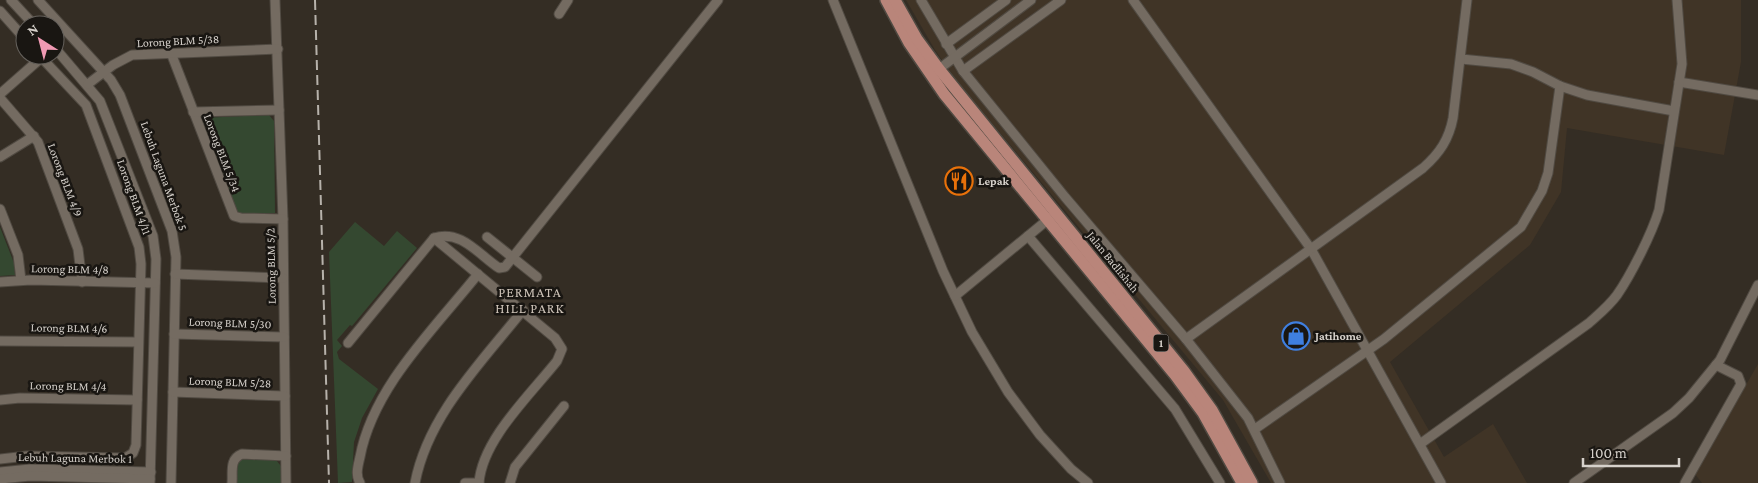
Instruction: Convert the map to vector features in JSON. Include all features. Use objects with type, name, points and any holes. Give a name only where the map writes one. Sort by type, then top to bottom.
[{"type":"main road","name":"1","points":[[886,0],[935,72]]},
{"type":"main road","name":"1","points":[[895,0],[935,72]]},
{"type":"main road","name":"Jalan Badlishah","points":[[935,72],[1052,216],[1184,372],[1212,410],[1252,483]]},
{"type":"main road","name":"Jalan Badlishah","points":[[1052,216],[1203,413],[1242,483]]},
{"type":"street","points":[[11,0],[25,15]]},
{"type":"street","name":"Lebuh Laguna Merbok 5","points":[[38,0],[103,72],[120,95],[172,231],[175,246],[175,274],[171,483]]},
{"type":"street","name":"Lorong BLM 5/2","points":[[275,0],[283,219],[286,483]]},
{"type":"street","points":[[560,14],[568,0]]},
{"type":"street","points":[[348,344],[434,238],[448,236],[460,238],[499,268],[505,267],[718,0]]},
{"type":"street","points":[[833,0],[955,296],[972,332],[1008,392],[1054,452],[1088,483]]},
{"type":"street","points":[[921,0],[963,71],[1065,197],[1220,380],[1255,429],[1280,483]]},
{"type":"street","points":[[946,44],[1006,0]]},
{"type":"street","points":[[935,72],[1032,0]]},
{"type":"street","points":[[963,71],[1061,0]]},
{"type":"street","points":[[1133,0],[1312,249],[1441,483]]},
{"type":"street","points":[[1186,339],[1424,168],[1440,151],[1450,131],[1467,0]]},
{"type":"street","points":[[1420,444],[1589,323],[1617,295],[1655,222],[1682,64],[1677,0]]},
{"type":"street","points":[[0,11],[15,28]]},
{"type":"street","name":"Lorong BLM 5/38","points":[[88,84],[129,56],[278,50]]},
{"type":"street","name":"Lorong BLM 5/34","points":[[171,53],[234,216],[241,218],[283,219]]},
{"type":"street","points":[[65,59],[88,84],[104,110],[153,236],[156,259],[150,478]]},
{"type":"street","points":[[1460,59],[1516,66],[1560,86],[1587,95],[1674,111]]},
{"type":"street","points":[[0,96],[31,65]]},
{"type":"street","name":"Lorong BLM 4/11","points":[[0,459],[28,456],[125,458],[133,453],[136,445],[140,283],[139,247],[90,115],[80,98],[49,65]]},
{"type":"street","points":[[1680,82],[1758,95]]},
{"type":"street","points":[[1255,429],[1368,349],[1513,235],[1528,219],[1548,173],[1560,86]]},
{"type":"street","name":"Lorong BLM 4/9","points":[[0,96],[34,136],[78,249],[82,282]]},
{"type":"street","points":[[193,112],[279,110]]},
{"type":"street","points":[[0,157],[34,136]]},
{"type":"street","points":[[0,209],[18,255],[21,280]]},
{"type":"street","points":[[955,296],[1052,216]]},
{"type":"street","points":[[1028,236],[1170,402],[1192,434],[1220,483]]},
{"type":"street","points":[[488,237],[538,277]]},
{"type":"street","points":[[434,238],[556,338],[562,349],[557,362],[491,444],[482,462],[478,483],[465,483]]},
{"type":"street","points":[[175,274],[283,278]]},
{"type":"street","points":[[360,483],[357,476],[360,453],[371,421],[382,398],[404,366],[478,274]]},
{"type":"street","name":"Lorong BLM 4/8","points":[[0,282],[21,280],[155,283]]},
{"type":"street","points":[[1574,483],[1678,408],[1716,366],[1758,285]]},
{"type":"street","points":[[415,483],[426,442],[442,414],[523,310]]},
{"type":"street","name":"Lorong BLM 5/30","points":[[174,334],[284,337]]},
{"type":"street","name":"Lorong BLM 4/6","points":[[0,340],[138,342]]},
{"type":"street","points":[[1684,483],[1741,384],[1738,376],[1716,366]]},
{"type":"street","name":"Lorong BLM 5/28","points":[[173,392],[285,396]]},
{"type":"street","name":"Lorong BLM 4/4","points":[[0,400],[20,398],[136,400]]},
{"type":"street","points":[[510,483],[515,467],[564,406]]},
{"type":"street","points":[[232,483],[233,461],[236,456],[242,454],[286,456]]},
{"type":"street","name":"Lebuh Laguna Merbok 1","points":[[0,472],[30,469],[150,478]]},
{"type":"street","name":"Lebuh Laguna Merbok 1","points":[[0,479],[30,476],[150,478]]},
{"type":"shaded area","points":[[906,0],[1741,0],[1741,62],[1724,155],[1567,128],[1561,192],[1530,245],[1390,362],[1444,457],[1493,424],[1527,483],[1271,483],[1223,400],[956,80],[935,50]]},
{"type":"shaded area","points":[[1758,364],[1758,483],[1702,483],[1695,474]]},
{"type":"green space","points":[[269,115],[274,121],[275,213],[237,213],[200,118]]},
{"type":"green space","points":[[355,222],[384,246],[397,231],[417,248],[352,326],[350,325],[337,340],[342,346],[337,352],[339,359],[378,389],[362,418],[354,442],[352,482],[338,483],[329,252]]},
{"type":"green space","points":[[0,227],[14,263],[15,275],[0,276]]},
{"type":"green space","points":[[237,459],[276,460],[281,466],[281,483],[237,483]]},
{"type":"railway","points":[[315,0],[329,483]]},
{"type":"place","name":"Lepak","points":[[959,181]]},
{"type":"place","name":"Jatihome","points":[[1296,336]]},
{"type":"district","name":"PERMATA HILL PARK","points":[[530,300]]}]
